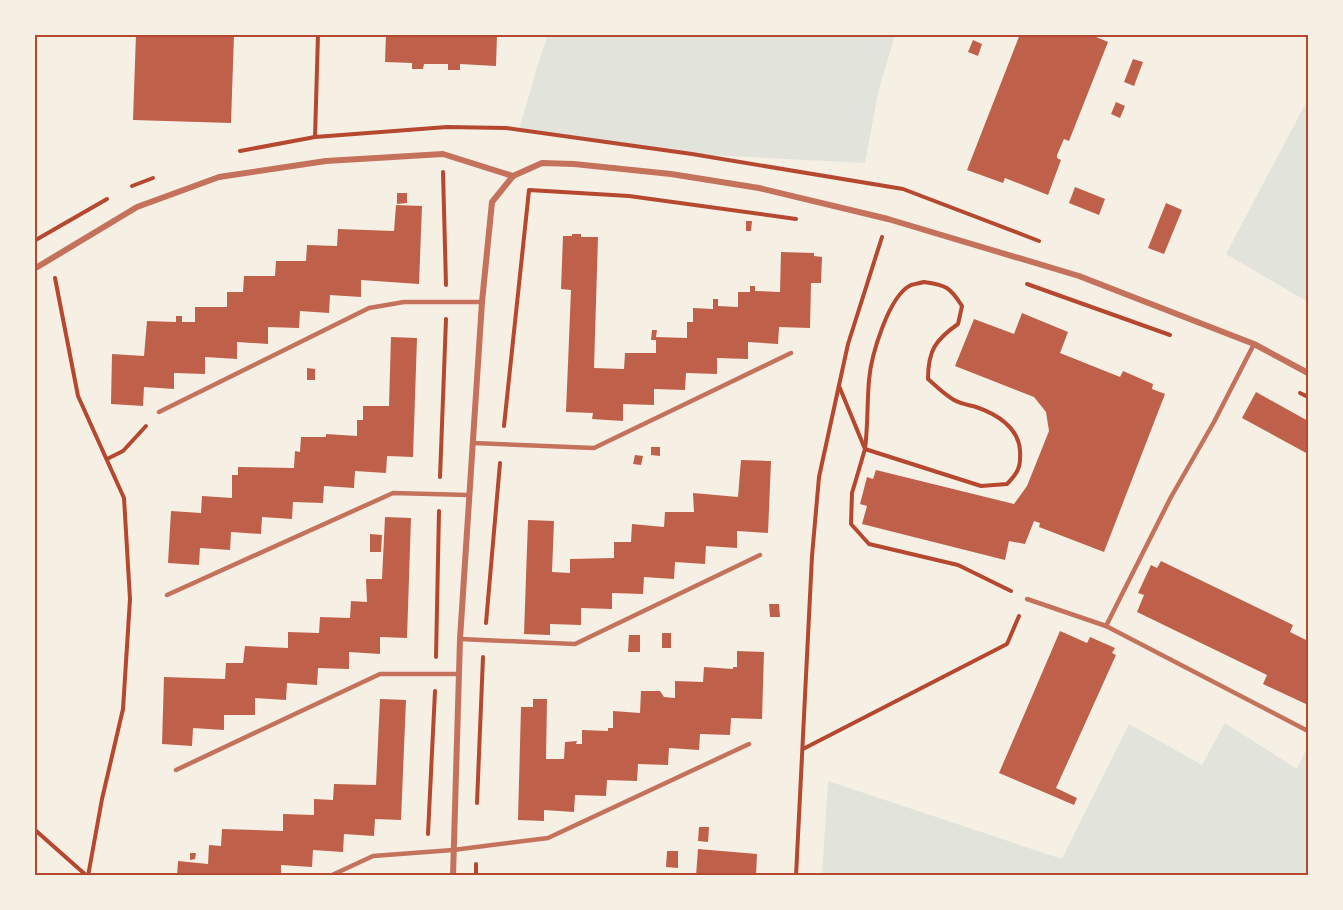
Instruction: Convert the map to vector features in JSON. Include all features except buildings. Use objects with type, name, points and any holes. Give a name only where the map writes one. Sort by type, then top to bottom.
[{"type":"street","points":[[34,269],[137,207],[219,177],[326,160],[443,154],[513,176]]},
{"type":"street","points":[[453,876],[460,639],[482,302],[492,202],[513,176],[542,163],[671,174],[759,188],[888,219],[1079,276],[1254,344],[1308,373]]},
{"type":"lane","points":[[159,412],[369,308],[404,302],[482,302]]},
{"type":"lane","points":[[1106,626],[1171,497],[1214,422],[1254,344]]},
{"type":"lane","points":[[473,443],[594,448],[791,353]]},
{"type":"lane","points":[[167,595],[393,493],[468,495]]},
{"type":"lane","points":[[460,639],[574,644],[760,555]]},
{"type":"lane","points":[[1028,598],[1106,626],[1308,731]]},
{"type":"lane","points":[[176,770],[380,674],[459,674]]},
{"type":"lane","points":[[330,876],[373,856],[453,850],[548,838],[749,744]]},
{"type":"path","points":[[315,137],[318,34]]},
{"type":"path","points":[[476,876],[484,640],[529,190],[629,196],[803,220]]},
{"type":"path","points":[[796,876],[812,556],[819,477],[848,344],[888,219]]},
{"type":"path","points":[[51,258],[78,396],[124,498],[130,599],[123,709],[102,799],[88,876]]},
{"type":"path","points":[[1019,281],[1177,338]]},
{"type":"path","points":[[803,749],[1006,644],[1028,598],[958,566],[869,544],[851,524],[852,493],[865,449],[869,416],[869,380],[874,354],[891,308],[909,286],[924,282],[940,284],[952,289],[962,306],[958,324],[941,336],[928,362],[928,379],[955,401],[979,408],[1002,420],[1016,434],[1021,461],[1017,474],[1007,484],[981,486],[940,475],[865,449],[839,385]]},
{"type":"path","points":[[1290,387],[1308,398]]},
{"type":"path","points":[[107,459],[123,451],[159,412]]},
{"type":"path","points":[[34,829],[88,876]]},
{"type":"shaded area","points":[[548,35],[895,35],[878,93],[865,163],[692,154],[519,130]]},
{"type":"shaded area","points":[[1308,99],[1308,302],[1226,254]]},
{"type":"shaded area","points":[[1225,723],[1297,769],[1308,746],[1308,875],[822,875],[828,781],[1062,859],[1129,724],[1202,765]]}]
